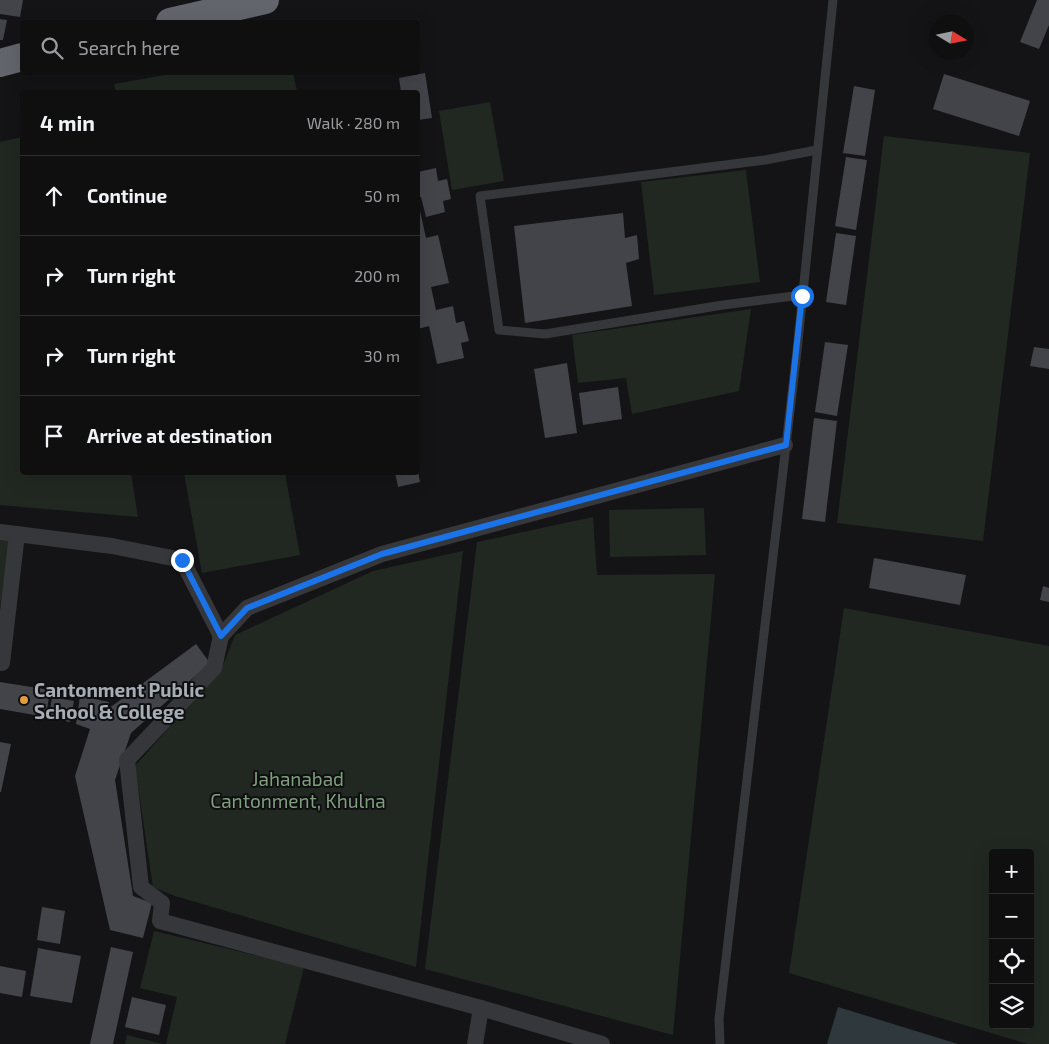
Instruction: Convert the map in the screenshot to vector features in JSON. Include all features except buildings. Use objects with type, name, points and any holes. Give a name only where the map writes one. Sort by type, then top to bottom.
[{"type":"highway","points":[[179,20],[265,0]]},
{"type":"highway","points":[[0,63],[20,58]]},
{"type":"street","points":[[602,1044],[481,1008],[160,921],[162,903],[141,887],[127,760],[214,668],[221,636],[247,608],[382,554],[786,445]]},
{"type":"street","points":[[0,532],[112,546],[182,560],[221,636]]},
{"type":"street","points":[[2,663],[17,534]]},
{"type":"street","points":[[475,1044],[481,1008]]},
{"type":"lane","points":[[720,1044],[718,1019],[786,445],[833,0]]},
{"type":"lane","points":[[802,296],[723,305],[545,334],[499,330],[480,196],[755,161],[817,150]]},
{"type":"green space","points":[[165,75],[294,75],[297,90],[116,90],[114,84]]},
{"type":"green space","points":[[490,102],[504,181],[452,190],[439,111]]},
{"type":"green space","points":[[884,136],[1030,153],[983,541],[837,523]]},
{"type":"green space","points":[[20,137],[20,475],[131,475],[138,517],[0,505],[0,142]]},
{"type":"green space","points":[[746,170],[760,282],[654,295],[641,182]]},
{"type":"green space","points":[[751,309],[739,391],[632,414],[626,378],[578,383],[572,335]]},
{"type":"green space","points":[[184,475],[285,475],[300,555],[202,573]]},
{"type":"green space","points":[[704,508],[706,555],[610,557],[609,510]]},
{"type":"green space","points":[[593,517],[597,575],[715,574],[673,1035],[425,969],[477,542]]},
{"type":"green space","points":[[0,533],[10,540],[0,607]]},
{"type":"green space","name":"Jahanabad Cantonment, Khulna","points":[[463,551],[416,967],[175,896],[153,887],[135,766],[222,668],[235,635],[373,571]]},
{"type":"green space","points":[[844,608],[1049,646],[1049,1044],[1028,1044],[789,973]]},
{"type":"green space","points":[[154,931],[304,967],[285,1044],[166,1044],[177,997],[140,988]]},
{"type":"green space","points":[[127,1035],[163,1044],[125,1044]]},
{"type":"shaded area","points":[[838,1007],[958,1044],[827,1044]]},
{"type":"place","name":"Cantonment Public School & College","points":[[24,700]]},
{"type":"route","points":[[182,560],[221,636],[247,608],[382,554],[786,445],[802,296]]}]
